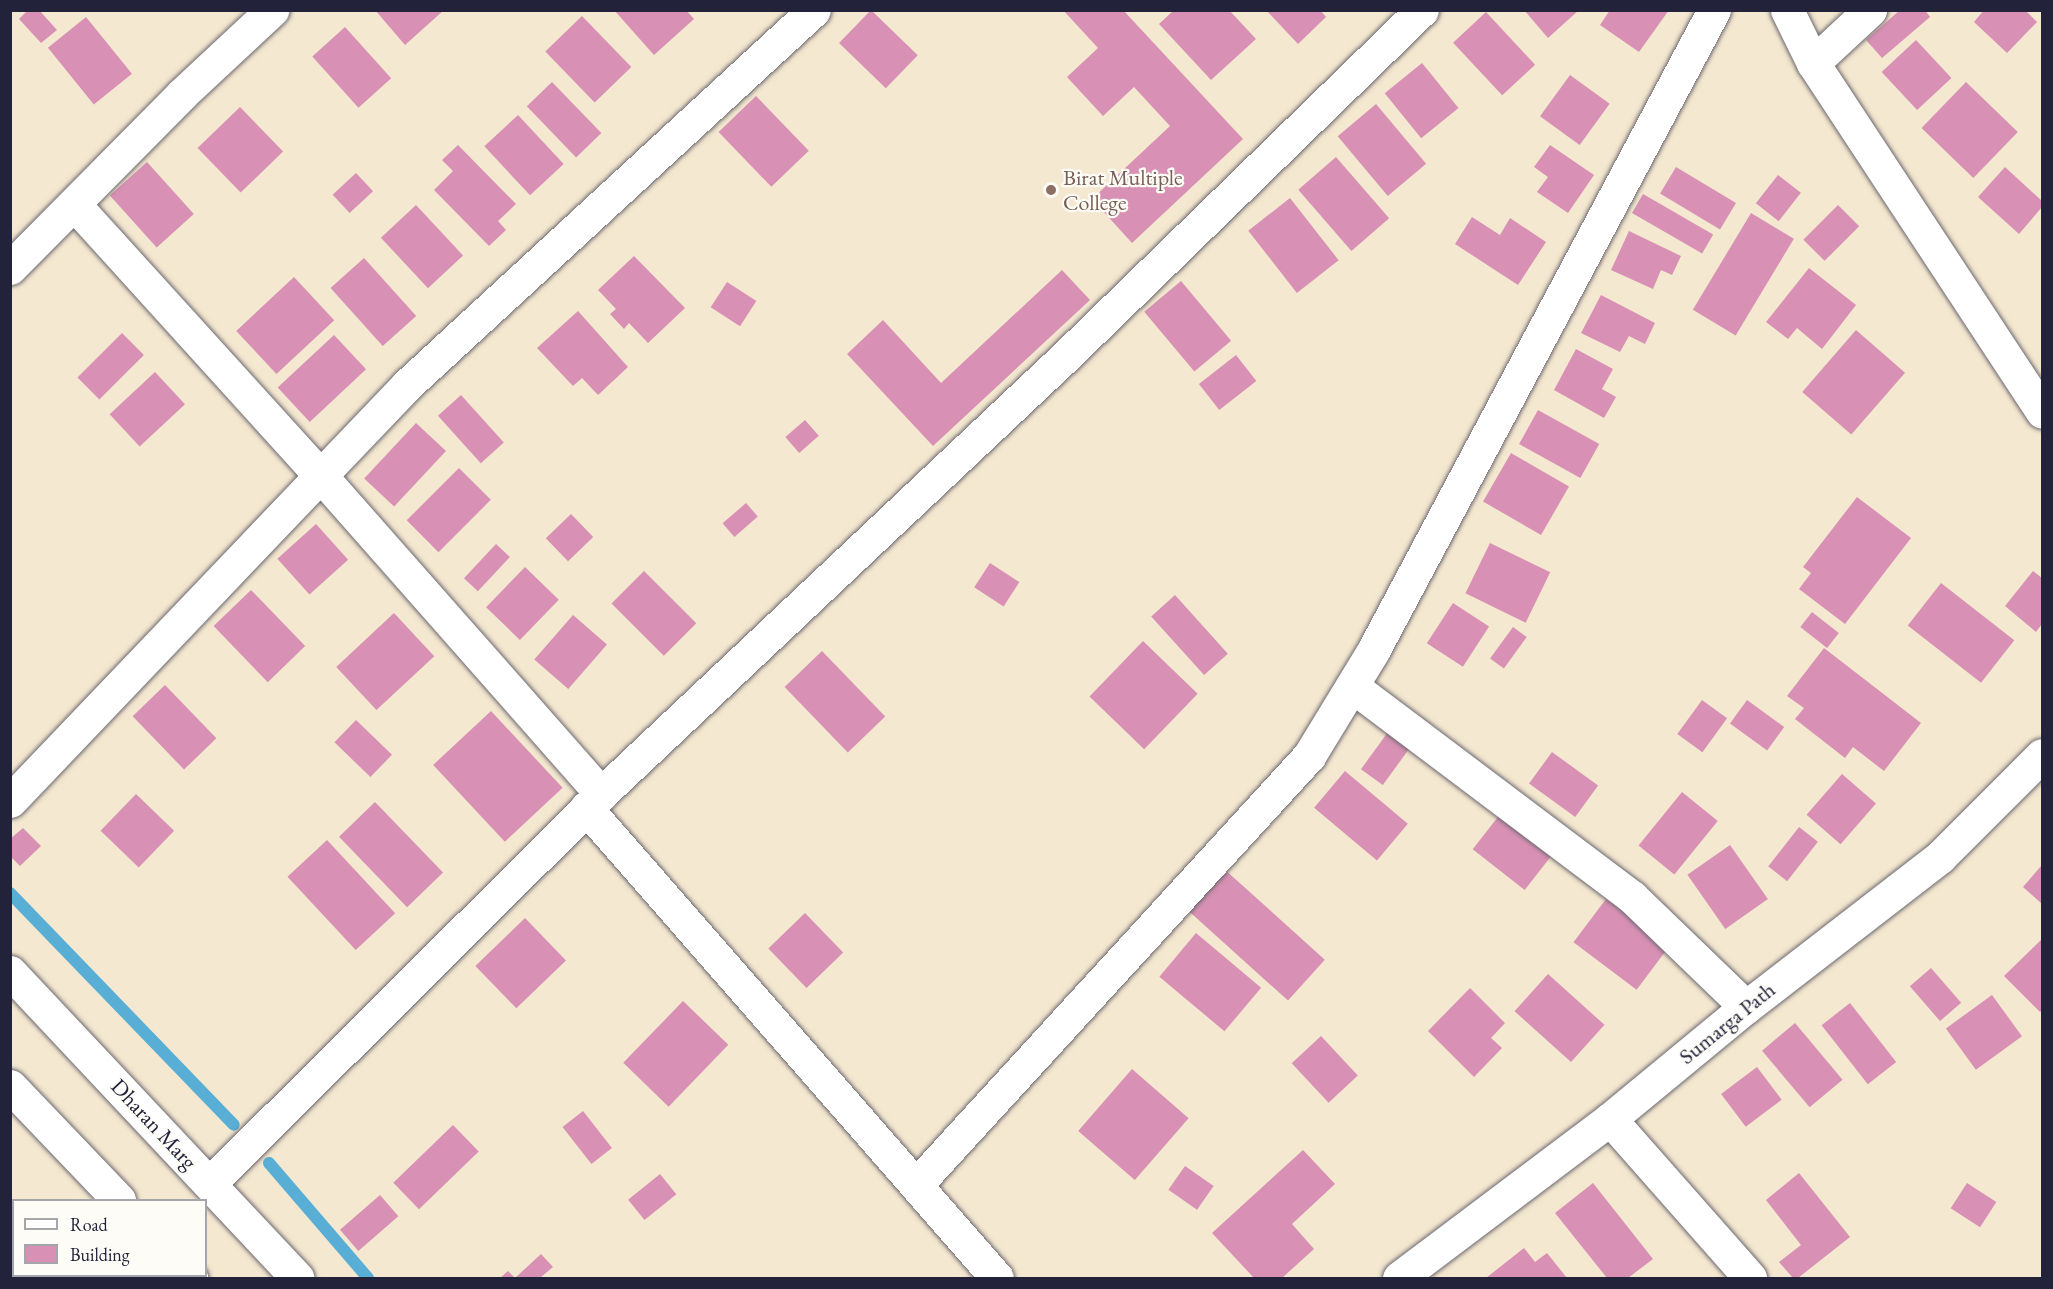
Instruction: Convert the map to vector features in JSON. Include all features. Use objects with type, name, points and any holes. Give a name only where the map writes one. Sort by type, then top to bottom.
[{"type":"street","points":[[10,268],[182,95],[272,10]]},
{"type":"street","points":[[10,801],[407,385],[814,10]]},
{"type":"street","points":[[210,1183],[593,801],[1067,355],[1422,10]]},
{"type":"street","points":[[916,1185],[1309,756],[1379,641],[1714,10]]},
{"type":"street","points":[[1787,10],[1813,63],[2043,411]]},
{"type":"street","points":[[1813,63],[1870,10]]},
{"type":"street","points":[[74,204],[321,476],[916,1185],[997,1278]]},
{"type":"street","points":[[1352,686],[1632,897],[1746,1006]]},
{"type":"street","name":"Sumarga Path","points":[[1399,1278],[1610,1119],[1746,1006],[1940,857],[2043,755]]},
{"type":"street","name":"Dharan Marg","points":[[10,972],[297,1278]]},
{"type":"street","points":[[10,1086],[117,1199]]},
{"type":"street","points":[[1610,1119],[1750,1278]]},
{"type":"building","points":[[28,10],[39,10],[57,30],[41,43],[19,19]]},
{"type":"building","points":[[375,10],[444,10],[405,45]]},
{"type":"building","points":[[614,10],[686,10],[694,19],[654,55]]},
{"type":"building","points":[[871,10],[918,55],[886,88],[839,43]]},
{"type":"building","points":[[1063,10],[1123,10],[1243,139],[1132,243],[1092,199],[1170,126],[1134,87],[1103,116],[1067,77],[1098,48]]},
{"type":"building","points":[[1174,10],[1229,10],[1256,39],[1211,80],[1159,24]]},
{"type":"building","points":[[1266,10],[1320,10],[1326,17],[1298,44]]},
{"type":"building","points":[[1524,10],[1579,10],[1548,38]]},
{"type":"building","points":[[1610,10],[1669,10],[1639,52],[1600,25]]},
{"type":"building","points":[[1900,10],[1925,10],[1930,17],[1882,58],[1866,40]]},
{"type":"building","points":[[1984,10],[2025,10],[2037,22],[2007,53],[1974,22]]},
{"type":"building","points":[[1486,12],[1535,65],[1502,95],[1453,43]]},
{"type":"building","points":[[582,16],[631,67],[595,103],[545,51]]},
{"type":"building","points":[[86,17],[132,74],[94,105],[48,48]]},
{"type":"building","points":[[345,27],[391,78],[358,108],[312,56]]},
{"type":"building","points":[[1916,40],[1951,78],[1917,110],[1882,72]]},
{"type":"building","points":[[1422,63],[1459,108],[1421,138],[1385,93]]},
{"type":"building","points":[[1570,75],[1610,104],[1580,145],[1540,116]]},
{"type":"building","points":[[552,82],[601,133],[576,157],[527,106]]},
{"type":"building","points":[[1966,82],[2018,132],[1973,178],[1922,128]]},
{"type":"building","points":[[756,96],[809,151],[771,187],[719,132]]},
{"type":"building","points":[[1376,104],[1426,164],[1388,196],[1338,136]]},
{"type":"building","points":[[240,107],[283,152],[241,193],[198,148]]},
{"type":"building","points":[[518,115],[564,164],[530,195],[484,146]]},
{"type":"building","points":[[458,145],[516,204],[498,221],[506,230],[489,246],[434,190],[453,171],[442,160]]},
{"type":"building","points":[[1550,145],[1594,175],[1568,213],[1537,192],[1548,177],[1534,167]]},
{"type":"building","points":[[1336,157],[1389,218],[1351,251],[1298,190]]},
{"type":"building","points":[[147,162],[194,214],[157,247],[110,195]]},
{"type":"building","points":[[1676,167],[1736,203],[1720,230],[1660,194]]},
{"type":"building","points":[[2005,167],[2042,201],[2042,207],[2019,234],[1978,197]]},
{"type":"building","points":[[356,173],[373,191],[350,213],[333,195]]},
{"type":"building","points":[[1778,175],[1801,193],[1779,221],[1756,203]]},
{"type":"building","points":[[1643,194],[1713,234],[1702,254],[1632,213]]},
{"type":"building","points":[[1290,198],[1339,260],[1297,293],[1248,231]]},
{"type":"building","points":[[416,205],[463,255],[428,288],[381,238]]},
{"type":"building","points":[[1838,205],[1859,226],[1825,261],[1803,240]]},
{"type":"building","points":[[1751,213],[1794,239],[1736,336],[1693,310]]},
{"type":"building","points":[[1472,217],[1500,235],[1510,218],[1546,242],[1518,285],[1455,244]]},
{"type":"building","points":[[1629,231],[1681,256],[1672,275],[1661,270],[1653,289],[1611,270]]},
{"type":"building","points":[[634,256],[685,308],[648,343],[629,323],[624,329],[610,314],[616,309],[598,290]]},
{"type":"building","points":[[364,258],[416,316],[383,346],[331,288]]},
{"type":"building","points":[[1809,268],[1856,305],[1822,349],[1797,328],[1788,339],[1766,322]]},
{"type":"building","points":[[1062,270],[1090,300],[933,446],[847,354],[883,320],[941,383]]},
{"type":"building","points":[[294,277],[334,320],[276,374],[236,331]]},
{"type":"building","points":[[1181,281],[1231,341],[1194,372],[1144,312]]},
{"type":"building","points":[[727,282],[756,301],[740,326],[711,307]]},
{"type":"building","points":[[1601,295],[1655,323],[1645,344],[1629,336],[1620,352],[1581,333]]},
{"type":"building","points":[[578,311],[628,367],[598,395],[582,378],[573,386],[537,348]]},
{"type":"building","points":[[1856,330],[1905,373],[1851,435],[1802,392]]},
{"type":"building","points":[[122,333],[144,355],[99,399],[77,378]]},
{"type":"building","points":[[334,335],[366,369],[310,422],[278,388]]},
{"type":"building","points":[[1576,349],[1613,369],[1602,389],[1616,397],[1604,418],[1554,390]]},
{"type":"building","points":[[1236,355],[1256,381],[1219,410],[1199,384]]},
{"type":"building","points":[[155,372],[185,404],[140,446],[110,414]]},
{"type":"building","points":[[461,395],[504,443],[481,463],[438,416]]},
{"type":"building","points":[[1538,410],[1599,444],[1580,478],[1519,444]]},
{"type":"building","points":[[805,420],[819,436],[799,453],[785,437]]},
{"type":"building","points":[[416,423],[446,451],[394,507],[364,479]]},
{"type":"building","points":[[1511,453],[1569,486],[1541,535],[1483,501]]},
{"type":"building","points":[[459,468],[491,500],[438,552],[407,520]]},
{"type":"building","points":[[1857,497],[1911,538],[1845,624],[1799,589],[1811,573],[1803,567]]},
{"type":"building","points":[[746,503],[758,517],[734,537],[723,523]]},
{"type":"building","points":[[571,514],[593,537],[568,561],[546,538]]},
{"type":"building","points":[[316,524],[348,560],[309,594],[277,559]]},
{"type":"building","points":[[1490,543],[1550,572],[1526,623],[1465,593]]},
{"type":"building","points":[[496,544],[510,557],[478,591],[464,578]]},
{"type":"building","points":[[990,563],[1019,582],[1004,606],[974,587]]},
{"type":"building","points":[[525,567],[559,600],[520,640],[486,607]]},
{"type":"building","points":[[644,571],[696,623],[664,656],[611,604]]},
{"type":"building","points":[[2033,571],[2042,578],[2042,624],[2036,632],[2005,606]]},
{"type":"building","points":[[1941,583],[2014,640],[1981,683],[1908,626]]},
{"type":"building","points":[[251,590],[305,646],[268,682],[214,626]]},
{"type":"building","points":[[1175,595],[1228,654],[1204,675],[1151,616]]},
{"type":"building","points":[[1453,603],[1489,626],[1463,667],[1427,643]]},
{"type":"building","points":[[1812,612],[1839,633],[1827,648],[1800,627]]},
{"type":"building","points":[[394,613],[434,656],[376,710],[336,667]]},
{"type":"building","points":[[573,615],[607,645],[568,689],[534,660]]},
{"type":"building","points":[[1513,627],[1527,637],[1504,669],[1490,659]]},
{"type":"building","points":[[1143,641],[1198,694],[1144,749],[1090,696]]},
{"type":"building","points":[[1824,648],[1921,723],[1884,771],[1853,747],[1845,758],[1795,719],[1804,708],[1787,696]]},
{"type":"building","points":[[822,651],[885,716],[848,753],[785,687]]},
{"type":"building","points":[[165,685],[216,738],[184,769],[133,716]]},
{"type":"building","points":[[1702,700],[1727,718],[1702,752],[1677,734]]},
{"type":"building","points":[[1747,700],[1784,727],[1767,750],[1730,723]]},
{"type":"building","points":[[491,711],[563,788],[505,842],[433,765]]},
{"type":"building","points":[[356,720],[392,755],[370,777],[334,742]]},
{"type":"building","points":[[1388,732],[1410,748],[1383,785],[1361,769]]},
{"type":"building","points":[[1552,752],[1598,786],[1575,817],[1529,784]]},
{"type":"building","points":[[1345,771],[1408,824],[1377,860],[1314,808]]},
{"type":"building","points":[[1842,774],[1876,804],[1841,844],[1807,815]]},
{"type":"building","points":[[1682,792],[1718,821],[1674,875],[1639,846]]},
{"type":"building","points":[[136,794],[174,831],[139,868],[101,831]]},
{"type":"building","points":[[375,802],[443,872],[407,907],[339,837]]},
{"type":"building","points":[[1501,813],[1553,854],[1525,890],[1473,849]]},
{"type":"building","points":[[1799,827],[1818,842],[1787,881],[1768,866]]},
{"type":"building","points":[[23,828],[41,846],[20,866],[10,856],[10,839]]},
{"type":"building","points":[[327,840],[395,913],[356,950],[288,877]]},
{"type":"building","points":[[1730,845],[1768,899],[1725,929],[1687,875]]},
{"type":"building","points":[[2042,865],[2042,904],[2023,887]]},
{"type":"building","points":[[1223,868],[1325,960],[1288,1001],[1186,909]]},
{"type":"building","points":[[1606,899],[1669,947],[1637,990],[1574,942]]},
{"type":"building","points":[[805,913],[843,953],[807,988],[768,948]]},
{"type":"building","points":[[525,918],[566,960],[516,1008],[475,966]]},
{"type":"building","points":[[1196,933],[1261,988],[1224,1031],[1159,977]]},
{"type":"building","points":[[2042,939],[2042,1010],[2040,1012],[2004,976]]},
{"type":"building","points":[[1931,968],[1961,1003],[1940,1021],[1910,986]]},
{"type":"building","points":[[1548,974],[1604,1025],[1571,1062],[1515,1011]]},
{"type":"building","points":[[1470,988],[1505,1023],[1491,1038],[1502,1048],[1474,1077],[1428,1031]]},
{"type":"building","points":[[1992,995],[2022,1036],[1976,1070],[1946,1029]]},
{"type":"building","points":[[683,1001],[728,1045],[669,1107],[623,1063]]},
{"type":"building","points":[[1850,1003],[1896,1062],[1868,1084],[1822,1025]]},
{"type":"building","points":[[1795,1023],[1843,1080],[1810,1107],[1762,1051]]},
{"type":"building","points":[[1321,1036],[1358,1075],[1329,1103],[1292,1063]]},
{"type":"building","points":[[1757,1067],[1782,1100],[1746,1127],[1721,1094]]},
{"type":"building","points":[[1132,1069],[1189,1118],[1135,1180],[1078,1131]]},
{"type":"building","points":[[583,1111],[612,1148],[591,1164],[563,1127]]},
{"type":"building","points":[[453,1125],[479,1152],[419,1209],[393,1183]]},
{"type":"building","points":[[1303,1150],[1335,1184],[1292,1224],[1314,1249],[1282,1278],[1254,1278],[1212,1233]]},
{"type":"building","points":[[1185,1166],[1214,1186],[1197,1210],[1168,1190]]},
{"type":"building","points":[[1799,1173],[1850,1237],[1798,1278],[1793,1278],[1779,1262],[1801,1245],[1766,1200]]},
{"type":"building","points":[[660,1174],[676,1194],[644,1220],[628,1200]]},
{"type":"building","points":[[1593,1183],[1653,1259],[1628,1278],[1607,1278],[1555,1213]]},
{"type":"building","points":[[1967,1183],[1996,1202],[1980,1227],[1951,1208]]},
{"type":"building","points":[[380,1195],[398,1216],[358,1251],[340,1230]]},
{"type":"building","points":[[1524,1248],[1535,1262],[1547,1253],[1567,1278],[1486,1278]]},
{"type":"building","points":[[10,1252],[12,1254],[12,1277],[26,1277],[10,1278]]},
{"type":"building","points":[[541,1254],[553,1267],[540,1278],[515,1278]]},
{"type":"building","points":[[508,1271],[515,1278],[500,1278]]},
{"type":"building","points":[[92,1277],[94,1278],[64,1278]]},
{"type":"waterway","points":[[10,893],[234,1125]]},
{"type":"waterway","points":[[269,1163],[368,1278]]},
{"type":"place","name":"Birat Multiple College","points":[[1051,190]]}]
